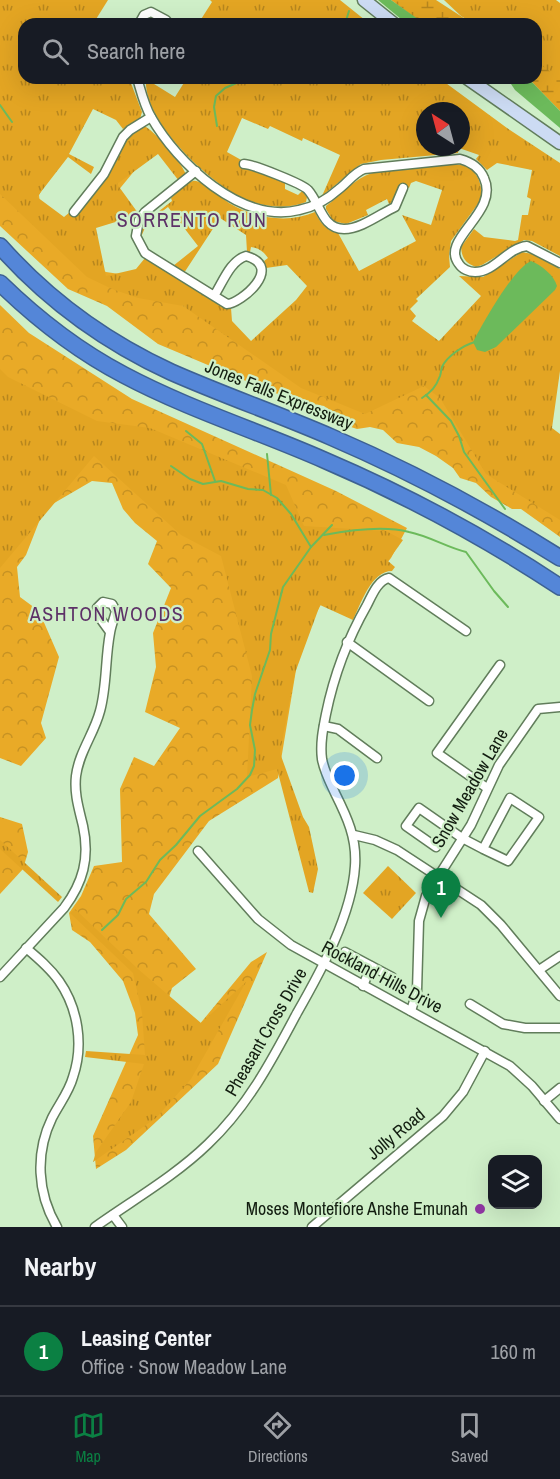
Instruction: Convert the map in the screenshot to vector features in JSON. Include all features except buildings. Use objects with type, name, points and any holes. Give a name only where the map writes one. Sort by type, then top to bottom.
[{"type":"highway","name":"Jones Falls Expressway","points":[[0,246],[36,284],[66,308],[135,354],[171,371],[322,432],[398,468],[487,514],[560,558]]},
{"type":"highway","points":[[0,283],[50,328],[123,375],[367,479],[472,533],[560,587]]},
{"type":"main road","points":[[364,0],[386,18]]},
{"type":"main road","points":[[476,84],[560,143]]},
{"type":"street","points":[[142,18],[151,12],[162,18]]},
{"type":"street","points":[[139,84],[151,117],[174,149],[224,194],[246,205],[283,212],[298,210],[317,204],[364,169],[460,159],[472,164],[482,173],[487,185],[487,193],[484,207],[455,247],[459,264],[470,272],[484,271],[514,250],[527,246],[560,263]]},
{"type":"street","points":[[74,212],[104,174],[123,137],[151,117]]},
{"type":"street","points":[[244,164],[250,164],[303,185],[312,195],[329,224],[346,229],[364,223],[395,207],[404,188]]},
{"type":"street","points":[[196,171],[146,212],[139,220],[136,236],[144,253],[227,304],[235,302],[260,279],[262,268],[259,261],[246,256],[240,258],[235,262],[214,296]]},
{"type":"street","points":[[466,631],[394,580],[386,578],[372,594],[347,642],[335,674],[324,726],[322,762],[354,835],[375,840],[398,850],[481,905],[501,925],[560,996]]},
{"type":"street","points":[[0,977],[64,908],[83,876],[86,840],[77,802],[76,775],[84,748],[100,712],[110,632]]},
{"type":"street","points":[[347,642],[429,701]]},
{"type":"street","points":[[487,788],[437,753],[500,665]]},
{"type":"street","name":"Snow Meadow Lane","points":[[411,1011],[417,992],[419,921],[426,896],[471,825],[487,788],[504,758],[538,709],[560,707]]},
{"type":"street","points":[[324,726],[338,729],[377,758]]},
{"type":"street","points":[[448,829],[436,847],[406,826],[418,808],[462,838],[483,849],[508,861],[539,817],[510,798],[483,849]]},
{"type":"street","name":"Pheasant Cross Drive","points":[[95,1227],[192,1158],[232,1118],[267,1069],[324,964],[339,927],[355,867],[354,835]]},
{"type":"street","name":"Rockland Hills Drive","points":[[198,851],[258,919],[291,945],[510,1066],[521,1075],[560,1119]]},
{"type":"street","points":[[26,948],[49,969],[66,992],[76,1019],[78,1032],[79,1049],[74,1076],[50,1124],[42,1145],[40,1160],[42,1190],[46,1206],[57,1227]]},
{"type":"street","points":[[345,952],[392,977]]},
{"type":"street","points":[[539,970],[560,956]]},
{"type":"street","points":[[363,986],[371,966]]},
{"type":"street","points":[[470,1004],[503,1024],[525,1028],[560,1028]]},
{"type":"street","name":"Jolly Road","points":[[312,1227],[443,1116],[463,1092],[485,1051]]},
{"type":"street","points":[[544,1101],[560,1088]]},
{"type":"street","points":[[113,1215],[122,1227]]},
{"type":"green space","points":[[0,0],[108,0],[97,18],[18,18],[18,84],[131,84],[142,112],[140,119],[123,129],[116,120],[93,109],[69,154],[94,167],[91,174],[68,157],[37,197],[64,217],[70,212],[76,216],[105,180],[128,137],[144,126],[161,140],[186,175],[179,181],[158,154],[117,184],[138,213],[134,224],[122,220],[96,228],[106,276],[136,269],[145,258],[222,306],[231,308],[232,321],[251,341],[296,300],[307,286],[287,265],[266,268],[264,261],[268,258],[265,254],[251,247],[250,252],[247,252],[246,235],[220,218],[184,273],[173,266],[198,246],[168,207],[147,223],[141,237],[142,230],[149,216],[152,213],[154,215],[172,201],[171,198],[185,186],[197,181],[229,203],[260,216],[294,218],[315,212],[324,226],[338,233],[359,271],[416,241],[402,215],[431,225],[442,190],[416,181],[411,183],[409,188],[402,186],[394,202],[389,204],[387,199],[366,210],[368,215],[346,224],[333,221],[326,206],[354,183],[372,173],[447,165],[470,168],[477,176],[481,186],[480,201],[451,241],[450,267],[416,299],[418,301],[410,309],[416,316],[412,321],[439,341],[481,296],[459,276],[483,277],[522,252],[532,254],[560,269],[560,371],[552,428],[560,434],[560,520],[486,474],[440,398],[424,386],[365,414],[301,388],[183,306],[138,298],[87,277],[0,194]]},
{"type":"green space","points":[[210,0],[340,0],[362,18],[202,18],[212,2]]},
{"type":"green space","points":[[391,0],[436,0],[464,18],[415,18]]},
{"type":"green space","points":[[444,0],[556,0],[560,3],[560,79],[542,66],[542,18],[464,18]]},
{"type":"green space","points":[[0,31],[18,66],[18,84],[38,84],[94,109],[91,109],[39,195],[40,204],[55,219],[74,218],[140,164],[117,192],[95,228],[98,268],[106,272],[126,275],[250,342],[343,334],[560,471],[560,537],[521,509],[512,509],[491,497],[476,483],[460,478],[453,468],[419,447],[397,443],[383,430],[370,427],[357,429],[348,426],[324,406],[302,402],[272,392],[158,344],[107,306],[68,289],[0,226]]},
{"type":"green space","points":[[542,60],[560,68],[560,111],[534,84],[542,84]]},
{"type":"green space","points":[[147,84],[154,84],[175,97],[183,84],[447,84],[560,163],[560,256],[532,241],[524,240],[482,265],[476,267],[465,260],[461,247],[474,229],[484,237],[518,240],[522,215],[528,215],[531,199],[527,197],[532,170],[497,163],[487,170],[476,159],[479,155],[470,152],[470,102],[416,102],[416,156],[425,156],[361,164],[322,196],[340,155],[303,138],[302,141],[270,126],[268,129],[242,118],[227,152],[243,161],[244,169],[250,169],[285,183],[285,189],[298,195],[302,191],[307,197],[306,202],[282,207],[257,204],[242,198],[195,164],[180,148],[155,113]]},
{"type":"green space","points":[[0,305],[29,333],[132,399],[336,491],[407,528],[391,558],[349,609],[323,601],[301,640],[278,778],[209,821],[154,894],[149,914],[196,969],[172,988],[165,1011],[189,1037],[251,962],[267,952],[218,1064],[126,1150],[96,1169],[93,1136],[138,1035],[135,1013],[123,981],[90,942],[72,930],[69,913],[81,896],[94,866],[122,862],[120,789],[134,757],[154,766],[180,728],[145,712],[156,667],[153,633],[171,588],[148,564],[157,541],[135,523],[123,509],[112,483],[92,481],[44,509],[26,555],[17,567],[20,597],[39,611],[59,657],[41,723],[46,738],[21,766],[0,758]]},
{"type":"green space","points":[[0,369],[8,377],[97,421],[150,428],[286,485],[304,526],[386,531],[403,540],[388,561],[395,567],[392,571],[378,576],[373,582],[363,597],[353,620],[320,605],[295,673],[280,753],[303,817],[309,827],[318,869],[313,893],[309,892],[277,769],[247,777],[252,676],[221,556],[181,535],[94,456],[0,568]]},
{"type":"green space","points":[[0,817],[22,824],[28,852],[23,869],[0,894]]},
{"type":"green space","points":[[0,840],[62,897],[58,902],[0,849]]},
{"type":"green space","points":[[388,866],[416,893],[392,919],[363,893]]},
{"type":"green space","points":[[75,909],[138,969],[201,1023],[246,982],[191,1079],[156,1118],[93,1162],[96,1152],[131,1102],[144,1064],[85,1057],[86,1051],[145,1055],[142,1013],[133,973],[70,913]]},
{"type":"shaded area","points":[[378,0],[391,0],[416,18],[400,18]]},
{"type":"shaded area","points":[[511,84],[534,84],[560,111],[560,128]]},
{"type":"shaded area","points":[[531,261],[550,274],[557,286],[555,290],[496,347],[485,352],[477,350],[473,342],[491,310],[507,285]]},
{"type":"waterway","points":[[347,18],[349,11]]},
{"type":"waterway","points":[[217,126],[214,107],[216,96],[234,84]]},
{"type":"waterway","points":[[0,105],[12,122]]},
{"type":"waterway","points":[[422,398],[435,386],[442,367],[448,359],[461,348],[475,342]]},
{"type":"waterway","points":[[426,395],[451,421],[464,452],[505,509]]},
{"type":"waterway","points":[[186,431],[202,444],[215,481]]},
{"type":"waterway","points":[[267,454],[271,495]]},
{"type":"waterway","points":[[171,466],[190,479],[203,484],[221,481],[248,489],[263,490],[277,498],[291,514],[311,547]]},
{"type":"waterway","points":[[102,930],[118,915],[126,899],[146,882],[160,860],[200,816],[237,789],[250,775],[254,766],[255,750],[250,725],[252,710],[270,650],[271,634],[283,587],[311,547],[332,525]]},
{"type":"waterway","points":[[324,535],[366,529],[399,530],[424,536],[466,552],[508,607]]},
{"type":"place","name":"Leasing Center","points":[[441,918]]},
{"type":"place","name":"Moses Montefiore Anshe Emunah","points":[[480,1209]]},
{"type":"district","name":"SORRENTO RUN","points":[[192,220]]},
{"type":"district","name":"ASHTON WOODS","points":[[107,614]]}]
